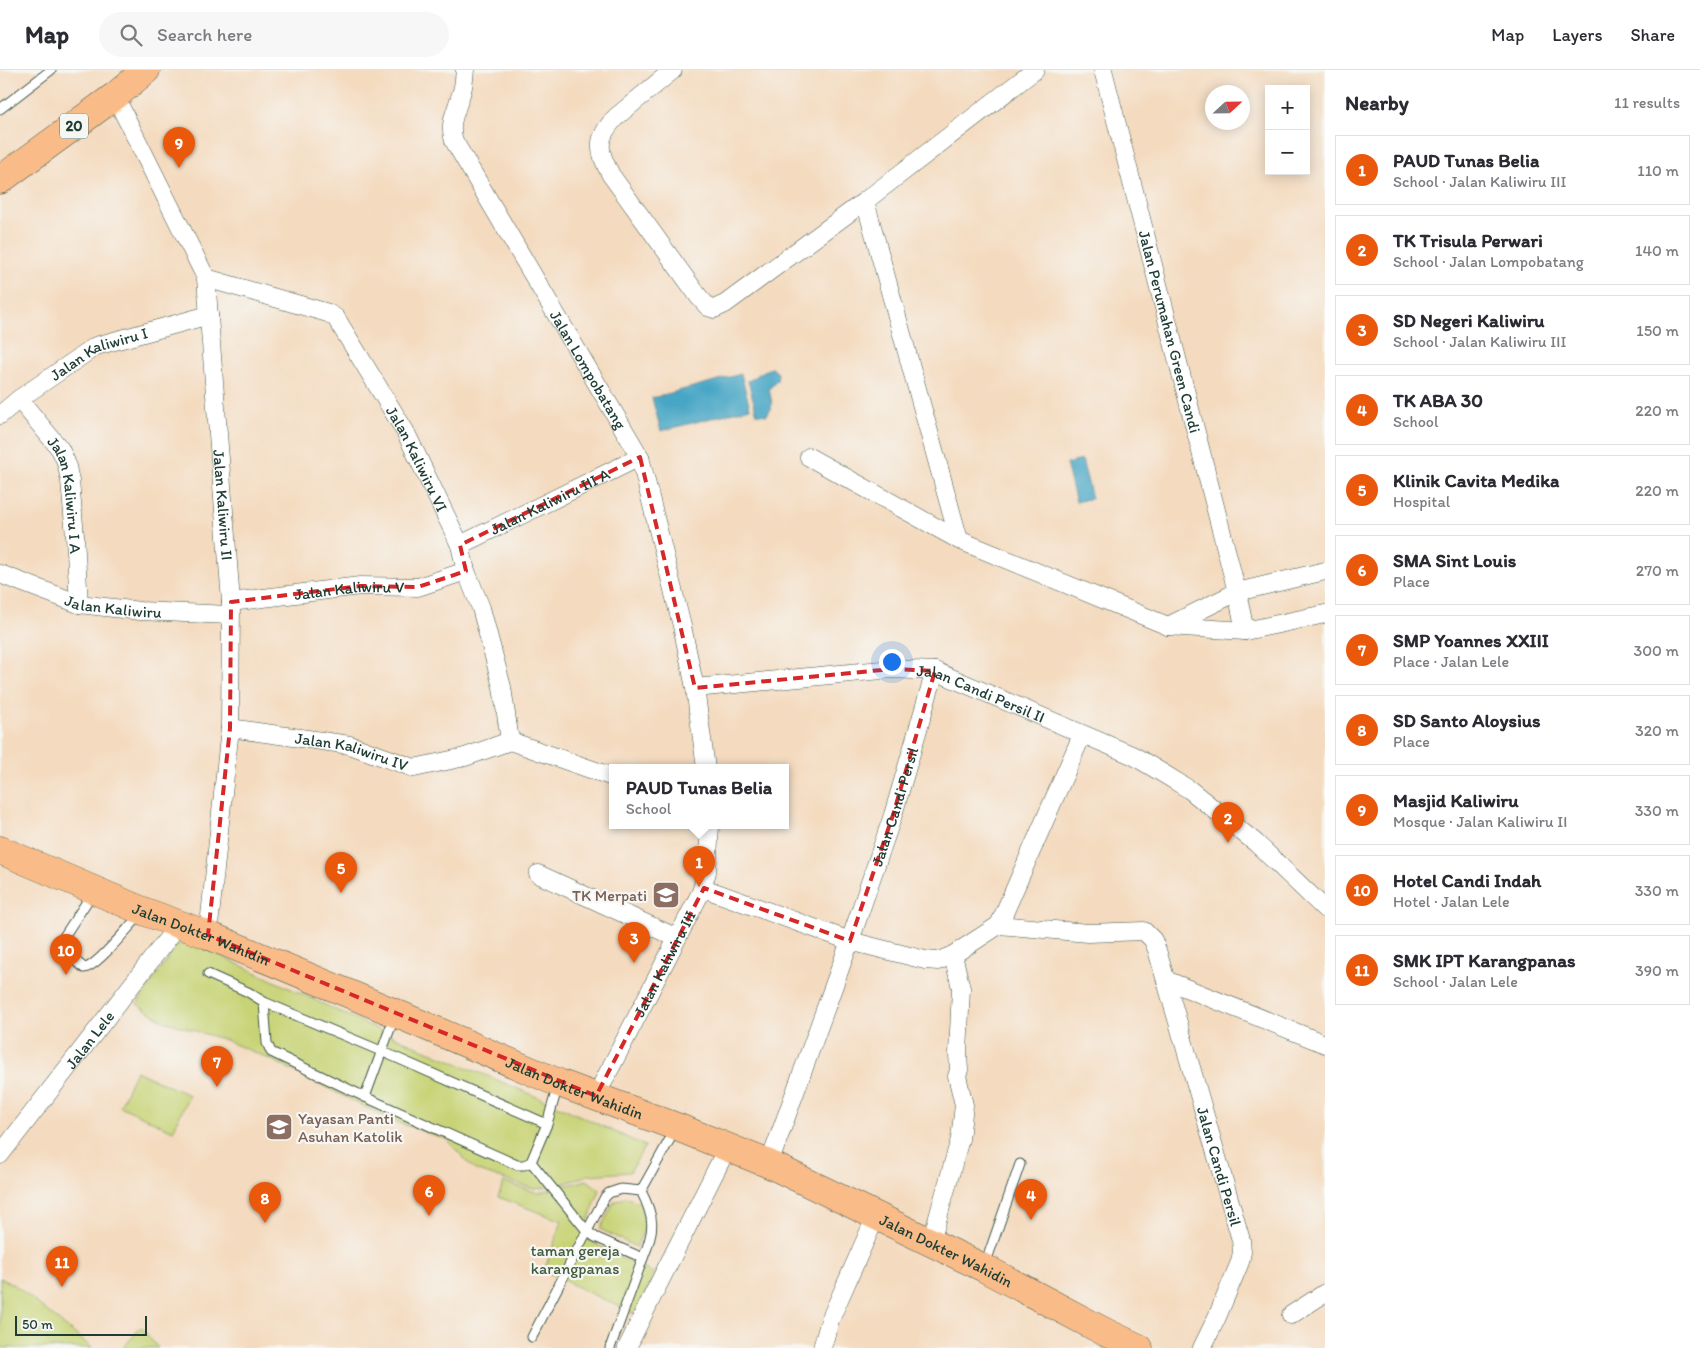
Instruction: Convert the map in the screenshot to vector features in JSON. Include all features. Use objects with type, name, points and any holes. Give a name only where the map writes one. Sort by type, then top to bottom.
[{"type":"highway","name":"20","points":[[0,180],[115,96],[146,70]]},
{"type":"highway","name":"Jalan Dokter Wahidin","points":[[0,850],[143,911],[208,935],[559,1083],[769,1164],[984,1268],[1103,1340],[1139,1348]]},
{"type":"street","name":"Jalan Lompobatang","points":[[465,70],[462,93],[451,120],[451,134],[640,456],[696,688]]},
{"type":"street","points":[[673,70],[616,116],[601,139],[601,154],[611,175],[699,297],[708,307],[714,309],[722,306],[865,201],[1035,70]]},
{"type":"street","name":"Jalan Perumahan Green Candi","points":[[1103,70],[1237,592],[1245,631]]},
{"type":"street","name":"Jalan Kaliwiru II","points":[[115,96],[206,278],[230,609],[230,728],[208,935]]},
{"type":"street","points":[[865,201],[960,540]]},
{"type":"street","name":"Jalan Kaliwiru VI","points":[[206,278],[328,313],[336,318],[405,431],[460,545],[466,571],[481,608],[502,687],[510,742]]},
{"type":"street","name":"Jalan Kaliwiru I","points":[[0,415],[19,399],[96,346],[209,315]]},
{"type":"street","name":"Jalan Kaliwiru I A","points":[[19,399],[60,449],[66,462],[76,536],[79,604]]},
{"type":"street","name":"Jalan Kaliwiru III A","points":[[460,545],[640,456]]},
{"type":"street","points":[[809,456],[960,540],[1168,626],[1245,631],[1325,614]]},
{"type":"street","points":[[1168,626],[1237,592],[1325,570]]},
{"type":"street","name":"Jalan Kaliwiru V","points":[[230,609],[360,586],[418,587],[466,571]]},
{"type":"street","name":"Jalan Kaliwiru","points":[[0,574],[79,604],[140,611],[230,609]]},
{"type":"street","name":"Jalan Candi Persil II","points":[[696,688],[892,669],[935,671],[1082,735]]},
{"type":"street","name":"Jalan Candi Persil","points":[[769,1164],[850,941],[893,815],[935,671]]},
{"type":"street","points":[[696,688],[706,764]]},
{"type":"street","name":"Jalan Kaliwiru IV","points":[[230,728],[350,745],[414,768],[465,757],[510,742]]},
{"type":"street","points":[[703,888],[850,941],[925,960],[938,961],[953,955],[998,925],[1082,735],[1134,756],[1190,790],[1256,843],[1325,909]]},
{"type":"street","points":[[510,742],[609,776]]},
{"type":"street","name":"Jalan Kaliwiru III","points":[[596,1096],[703,888],[707,872],[710,829]]},
{"type":"street","points":[[538,874],[677,938]]},
{"type":"street","name":"Jalan Lele","points":[[0,1154],[179,924]]},
{"type":"street","name":"Jalan Candi Persil","points":[[998,925],[1088,933],[1144,931],[1153,940],[1241,1240],[1242,1252],[1240,1262],[1202,1348]]},
{"type":"street","points":[[931,1242],[960,1139],[964,1105],[958,1076],[961,988],[953,955]]},
{"type":"street","points":[[1166,980],[1325,1044]]},
{"type":"street","points":[[627,1348],[666,1266],[687,1229],[727,1148]]},
{"type":"street","points":[[822,1348],[830,1320],[876,1216]]},
{"type":"street","points":[[1292,1314],[1325,1293]]},
{"type":"lane","points":[[0,109],[50,70]]},
{"type":"lane","points":[[94,890],[61,941],[65,952],[84,968],[90,967],[102,957],[143,911]]},
{"type":"lane","points":[[208,974],[248,992],[264,1002],[547,1124]]},
{"type":"lane","points":[[264,1002],[267,1043],[271,1052],[517,1165],[531,1162],[547,1124],[559,1083]]},
{"type":"lane","points":[[365,1096],[395,1013]]},
{"type":"lane","points":[[641,1191],[677,1127]]},
{"type":"lane","points":[[531,1162],[587,1231],[595,1237],[643,1258]]},
{"type":"lane","points":[[984,1268],[1020,1164]]},
{"type":"lane","points":[[532,1337],[604,1197],[609,1193],[621,1190],[641,1191]]},
{"type":"lane","points":[[610,1348],[652,1229],[650,1207],[641,1191]]},
{"type":"highlighted area","points":[[640,457],[695,688],[892,669],[935,671],[893,815],[850,941],[704,888],[596,1096],[208,935],[230,728],[231,602],[360,586],[418,587],[466,571],[460,545]]},
{"type":"green space","points":[[193,943],[383,1032],[561,1107],[645,1146],[630,1172],[588,1175],[557,1186],[534,1189],[475,1170],[446,1139],[391,1120],[272,1060],[225,1040],[164,1021],[137,1004],[178,944]]},
{"type":"green space","points":[[136,1071],[189,1095],[173,1131],[120,1106]]},
{"type":"green space","name":"taman gereja karangpanas","points":[[587,1180],[600,1190],[582,1237],[655,1274],[634,1314],[544,1271],[562,1221],[498,1197],[504,1182],[538,1193]]},
{"type":"green space","points":[[626,1197],[639,1202],[646,1226],[636,1247],[600,1229],[614,1202]]},
{"type":"green space","points":[[0,1278],[16,1286],[92,1348],[0,1348]]},
{"type":"green space","points":[[141,1327],[158,1348],[123,1348]]},
{"type":"water","points":[[772,368],[778,373],[777,381],[769,389],[772,403],[771,409],[767,415],[757,414],[748,381],[765,370]]},
{"type":"water","points":[[741,374],[750,408],[661,431],[652,398]]},
{"type":"water","points":[[1082,460],[1092,498],[1076,502],[1066,464]]},
{"type":"place","name":"Masjid Kaliwiru","points":[[179,168]]},
{"type":"place","name":"TK Trisula Perwari","points":[[1228,843]]},
{"type":"place","name":"PAUD Tunas Belia","points":[[699,887]]},
{"type":"place","name":"Klinik Cavita Medika","points":[[341,893]]},
{"type":"place","name":"TK Merpati","points":[[666,895]]},
{"type":"place","name":"SD Negeri Kaliwiru","points":[[634,963]]},
{"type":"place","name":"Hotel Candi Indah","points":[[66,975]]},
{"type":"place","name":"SMP Yoannes XXIII","points":[[217,1087]]},
{"type":"place","name":"Yayasan Panti Asuhan Katolik","points":[[279,1127]]},
{"type":"place","name":"SMA Sint Louis","points":[[429,1216]]},
{"type":"place","name":"TK ABA 30","points":[[1031,1220]]},
{"type":"place","name":"SD Santo Aloysius","points":[[265,1223]]},
{"type":"place","name":"SMK IPT Karangpanas","points":[[62,1287]]}]
